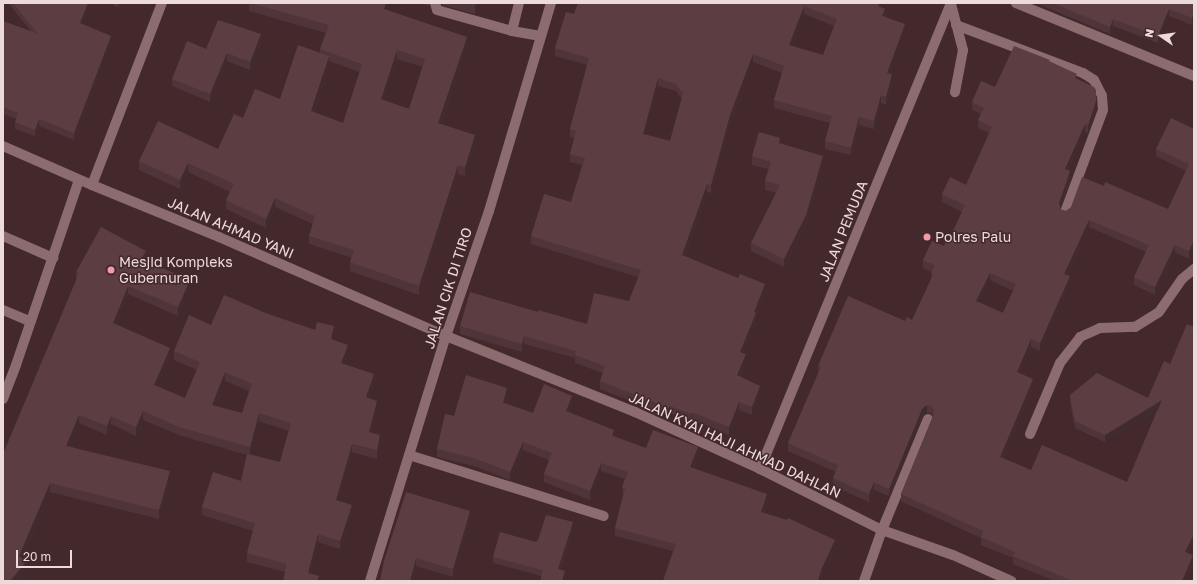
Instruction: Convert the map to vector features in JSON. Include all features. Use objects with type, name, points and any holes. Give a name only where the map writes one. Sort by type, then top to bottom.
[{"type":"street","points":[[92,185],[162,3]]},
{"type":"street","points":[[435,3],[437,10],[512,31],[541,36]]},
{"type":"street","points":[[512,31],[519,3]]},
{"type":"street","name":"JALAN CIK DI TIRO","points":[[370,581],[446,336],[489,212],[551,3]]},
{"type":"street","points":[[951,3],[962,50],[955,92]]},
{"type":"street","name":"JALAN PEMUDA","points":[[760,469],[951,3]]},
{"type":"street","points":[[1016,3],[1194,76]]},
{"type":"street","points":[[956,25],[1083,73],[1094,80],[1102,96],[1103,110],[1065,212]]},
{"type":"street","name":"JALAN AHMAD YANI","points":[[3,146],[79,180],[219,236],[446,336]]},
{"type":"street","points":[[3,399],[31,322],[79,180]]},
{"type":"street","points":[[3,236],[53,258]]},
{"type":"street","points":[[1030,434],[1060,363],[1080,337],[1100,328],[1135,327],[1159,312],[1182,279],[1194,269]]},
{"type":"street","points":[[3,310],[31,322]]},
{"type":"street","name":"JALAN KYAI HAJI AHMAD DAHLAN","points":[[446,336],[635,412],[760,469],[882,530],[953,555],[1011,581]]},
{"type":"street","points":[[864,581],[882,530],[928,419]]},
{"type":"street","points":[[409,455],[604,516]]},
{"type":"building","points":[[13,3],[88,3],[80,23],[111,36],[74,133],[39,119],[35,130],[15,122],[18,113],[3,107],[3,21],[38,34]]},
{"type":"building","points":[[250,3],[386,3],[384,9],[467,37],[438,123],[475,135],[465,167],[458,165],[419,286],[350,262],[354,250],[309,236],[315,216],[275,198],[266,219],[226,200],[234,184],[188,163],[180,180],[139,161],[158,121],[218,149],[234,114],[243,118],[255,89],[280,99],[298,45],[329,56],[311,111],[343,123],[362,64],[320,49],[329,25]],"holes":[[[397,50],[425,59],[409,109],[381,99]]]},
{"type":"building","points":[[578,3],[880,3],[878,6],[885,9],[882,16],[905,24],[887,73],[892,74],[886,97],[881,95],[874,121],[859,117],[851,148],[825,141],[832,116],[774,100],[784,66],[753,54],[730,115],[711,185],[707,184],[682,255],[738,278],[740,274],[765,284],[754,312],[756,313],[740,352],[746,354],[737,375],[760,386],[752,407],[739,402],[729,427],[692,412],[691,414],[670,406],[669,408],[600,381],[605,366],[575,355],[576,351],[524,336],[522,344],[460,326],[470,292],[538,312],[538,310],[587,324],[594,293],[629,301],[641,270],[531,236],[544,194],[571,202],[585,158],[570,154],[576,131],[570,129],[589,58],[555,48],[566,12],[574,14]],"holes":[[[804,6],[837,19],[823,55],[789,45]],[[658,78],[676,84],[683,93],[670,141],[643,134]]]},
{"type":"building","points":[[1053,3],[1194,3],[1194,13],[1192,18],[1169,9],[1158,36],[1113,19],[1110,27]]},
{"type":"building","points":[[218,20],[261,34],[250,62],[227,53],[210,94],[172,79],[187,41],[206,49]]},
{"type":"building","points":[[1014,46],[1050,60],[1049,61],[1077,74],[1075,78],[1094,87],[1096,90],[1096,101],[1088,125],[1085,124],[1065,169],[1070,171],[1059,203],[1060,208],[1066,211],[1071,207],[1082,177],[1104,186],[1105,182],[1168,209],[1189,164],[1156,149],[1171,118],[1194,129],[1194,240],[1189,251],[1175,245],[1155,287],[1134,277],[1149,245],[1089,220],[1064,274],[1070,276],[1040,343],[1031,339],[1017,372],[1033,379],[1000,457],[1031,470],[1042,445],[1127,482],[1162,400],[1105,435],[1075,421],[1070,395],[1097,373],[1148,398],[1164,361],[1170,364],[1187,324],[1194,327],[1194,534],[1185,552],[1193,555],[1182,581],[1073,581],[1013,556],[1015,552],[981,537],[983,531],[901,494],[934,414],[934,410],[931,406],[927,405],[922,409],[889,489],[874,482],[869,494],[833,478],[838,465],[788,443],[821,367],[818,366],[848,296],[905,321],[907,317],[912,320],[933,275],[931,274],[935,265],[923,260],[932,241],[944,246],[947,240],[949,240],[965,205],[942,194],[950,177],[966,185],[992,127],[978,120],[984,108],[972,102],[981,81],[995,87]],"holes":[[[990,273],[1016,284],[1003,313],[976,301]]]},
{"type":"building","points":[[759,132],[780,138],[779,143],[823,156],[806,215],[784,259],[751,243],[780,185],[765,181],[771,162],[752,156]]},
{"type":"building","points":[[101,227],[146,251],[141,259],[190,280],[178,307],[128,286],[113,323],[170,348],[154,385],[185,398],[200,362],[174,351],[189,315],[211,325],[224,295],[268,314],[315,330],[317,322],[334,326],[331,339],[348,345],[341,363],[374,374],[366,397],[377,401],[369,432],[380,435],[377,450],[352,444],[336,500],[352,505],[340,541],[318,534],[308,573],[319,576],[317,581],[283,581],[287,564],[247,553],[255,523],[202,507],[213,472],[241,481],[247,454],[280,462],[291,423],[259,413],[250,447],[179,427],[143,411],[136,427],[111,416],[107,426],[79,415],[66,446],[170,471],[159,510],[50,483],[19,556],[26,562],[10,581],[3,581],[3,454],[79,273],[76,272]],"holes":[[[225,372],[252,384],[242,413],[212,405]]]},
{"type":"building","points":[[466,375],[507,388],[503,403],[533,413],[544,384],[572,396],[566,411],[614,430],[612,436],[646,448],[653,430],[698,447],[690,467],[767,494],[761,512],[787,520],[788,518],[835,540],[821,570],[818,581],[663,581],[676,544],[615,528],[625,488],[622,487],[628,472],[601,463],[590,491],[544,474],[552,453],[523,442],[510,472],[474,458],[437,449],[445,414],[454,416]]},
{"type":"building","points":[[406,492],[470,511],[453,569],[416,558],[410,581],[380,581],[384,561]]},
{"type":"building","points":[[546,515],[573,522],[558,569],[565,571],[562,581],[540,581],[543,570],[493,557],[500,532],[536,542]]},
{"type":"place","name":"Polres Palu","points":[[927,237]]},
{"type":"place","name":"Mesjid Kompleks Gubernuran","points":[[111,270]]}]
